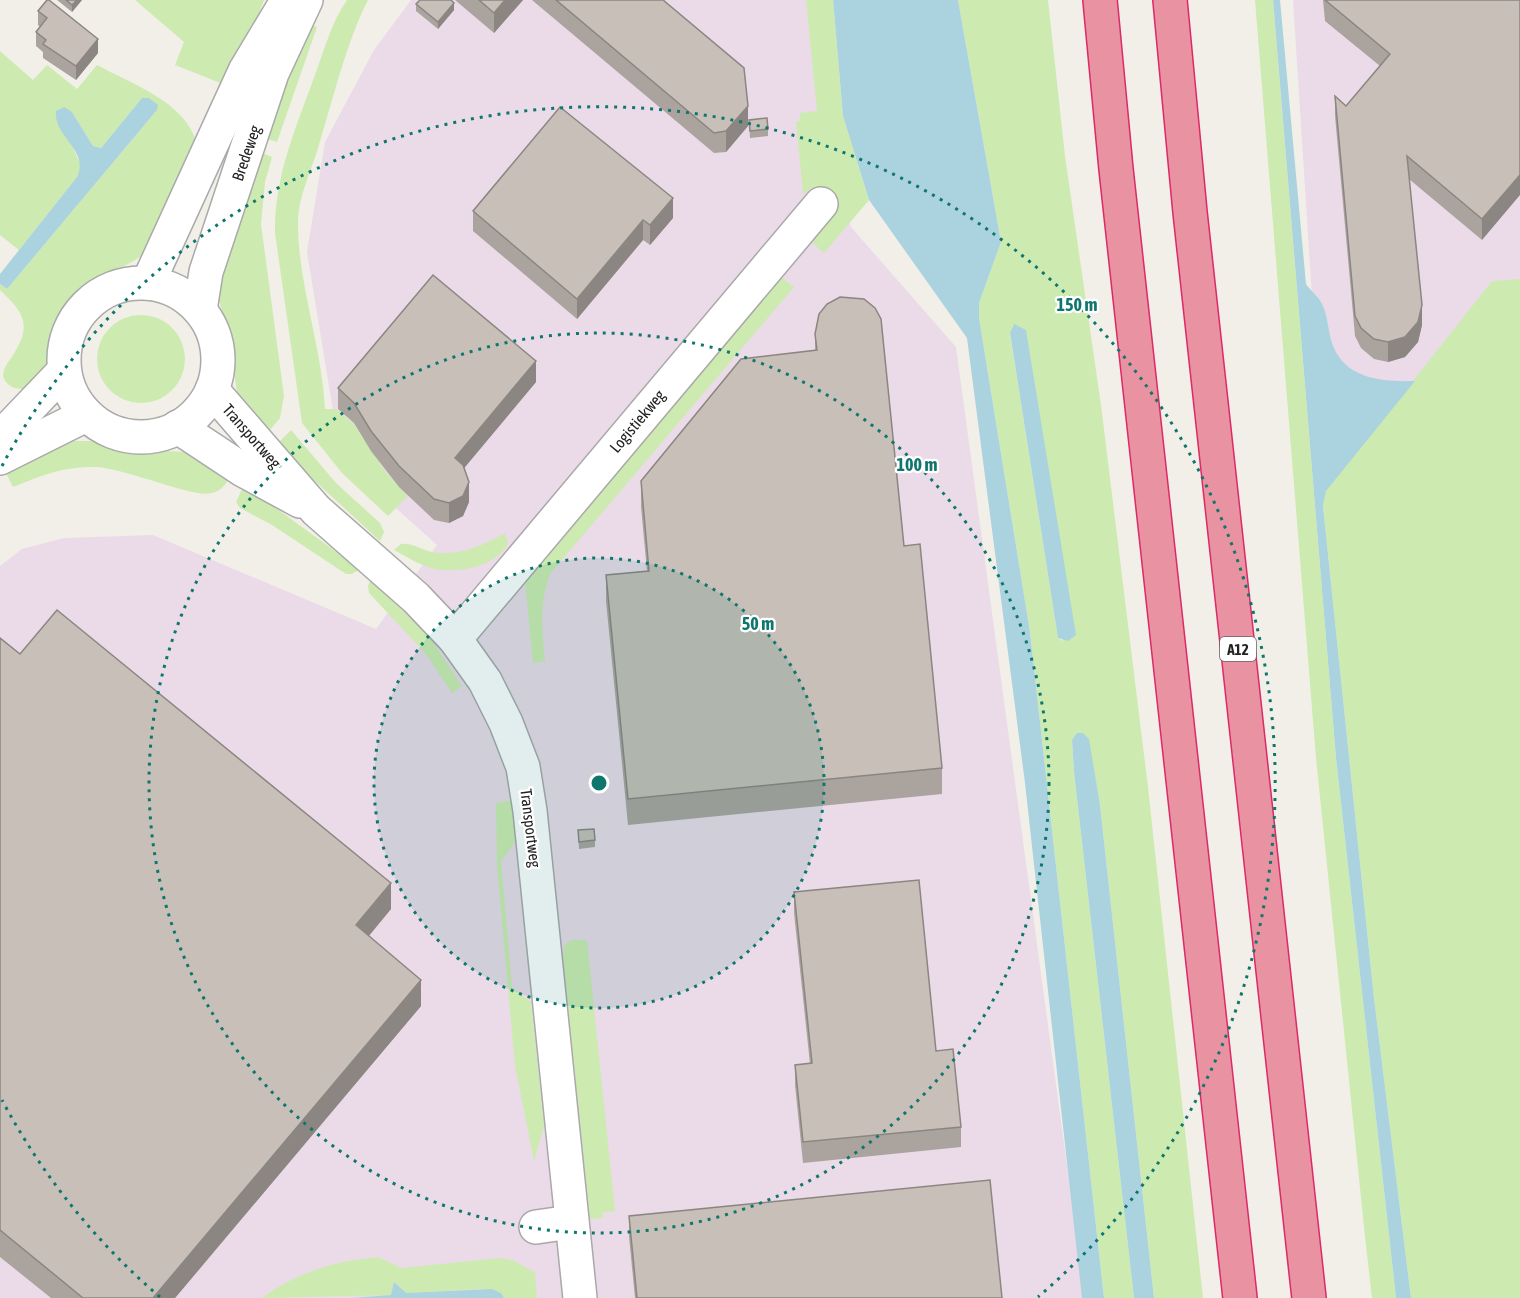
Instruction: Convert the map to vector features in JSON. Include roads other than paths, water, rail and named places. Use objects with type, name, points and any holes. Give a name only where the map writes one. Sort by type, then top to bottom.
[{"type":"highway","points":[[1100,0],[1116,169],[1240,1298]]},
{"type":"highway","name":"A12","points":[[1170,0],[1192,235],[1309,1298]]},
{"type":"street","name":"Bredeweg","points":[[148,283],[245,71],[289,0]]},
{"type":"street","name":"Bredeweg","points":[[200,310],[206,272],[272,73],[306,0]]},
{"type":"street","name":"Logistiekweg","points":[[455,639],[821,204]]},
{"type":"street","points":[[148,283],[177,291],[200,310],[208,322],[217,348],[216,376],[212,390],[198,411],[178,427],[155,436],[130,436],[106,429],[86,415],[72,394],[64,371],[67,336],[85,306],[114,287],[148,283]]},
{"type":"street","points":[[0,438],[64,371]]},
{"type":"street","name":"Transportweg","points":[[212,390],[316,510],[408,590],[455,639],[485,681],[506,723],[523,767],[541,906],[580,1298]]},
{"type":"street","points":[[0,458],[86,415]]},
{"type":"street","name":"Transportweg","points":[[178,427],[243,470],[316,510]]},
{"type":"street","points":[[536,1227],[571,1222]]},
{"type":"water","points":[[833,0],[958,0],[1001,242],[979,303],[979,318],[1030,632],[1104,1298],[1082,1298],[1025,783],[967,338],[869,200],[843,116]]},
{"type":"water","points":[[1273,0],[1280,0],[1306,284],[1322,303],[1332,343],[1345,364],[1355,371],[1377,379],[1415,381],[1326,491],[1323,506],[1374,998],[1411,1298],[1396,1298],[1336,758]]},
{"type":"water","points":[[142,98],[149,98],[158,105],[157,110],[7,289],[0,284],[0,274],[77,177],[80,167],[79,159],[60,128],[56,111],[64,107],[72,112],[93,146],[101,148]]},
{"type":"water","points":[[1014,324],[1026,330],[1076,635],[1068,641],[1058,638],[1010,333]]},
{"type":"water","points":[[1077,733],[1083,733],[1089,739],[1100,805],[1154,1298],[1134,1298],[1074,772],[1072,740]]},
{"type":"water","points":[[394,1282],[406,1293],[492,1289],[501,1293],[504,1298],[351,1298],[391,1295]]}]
